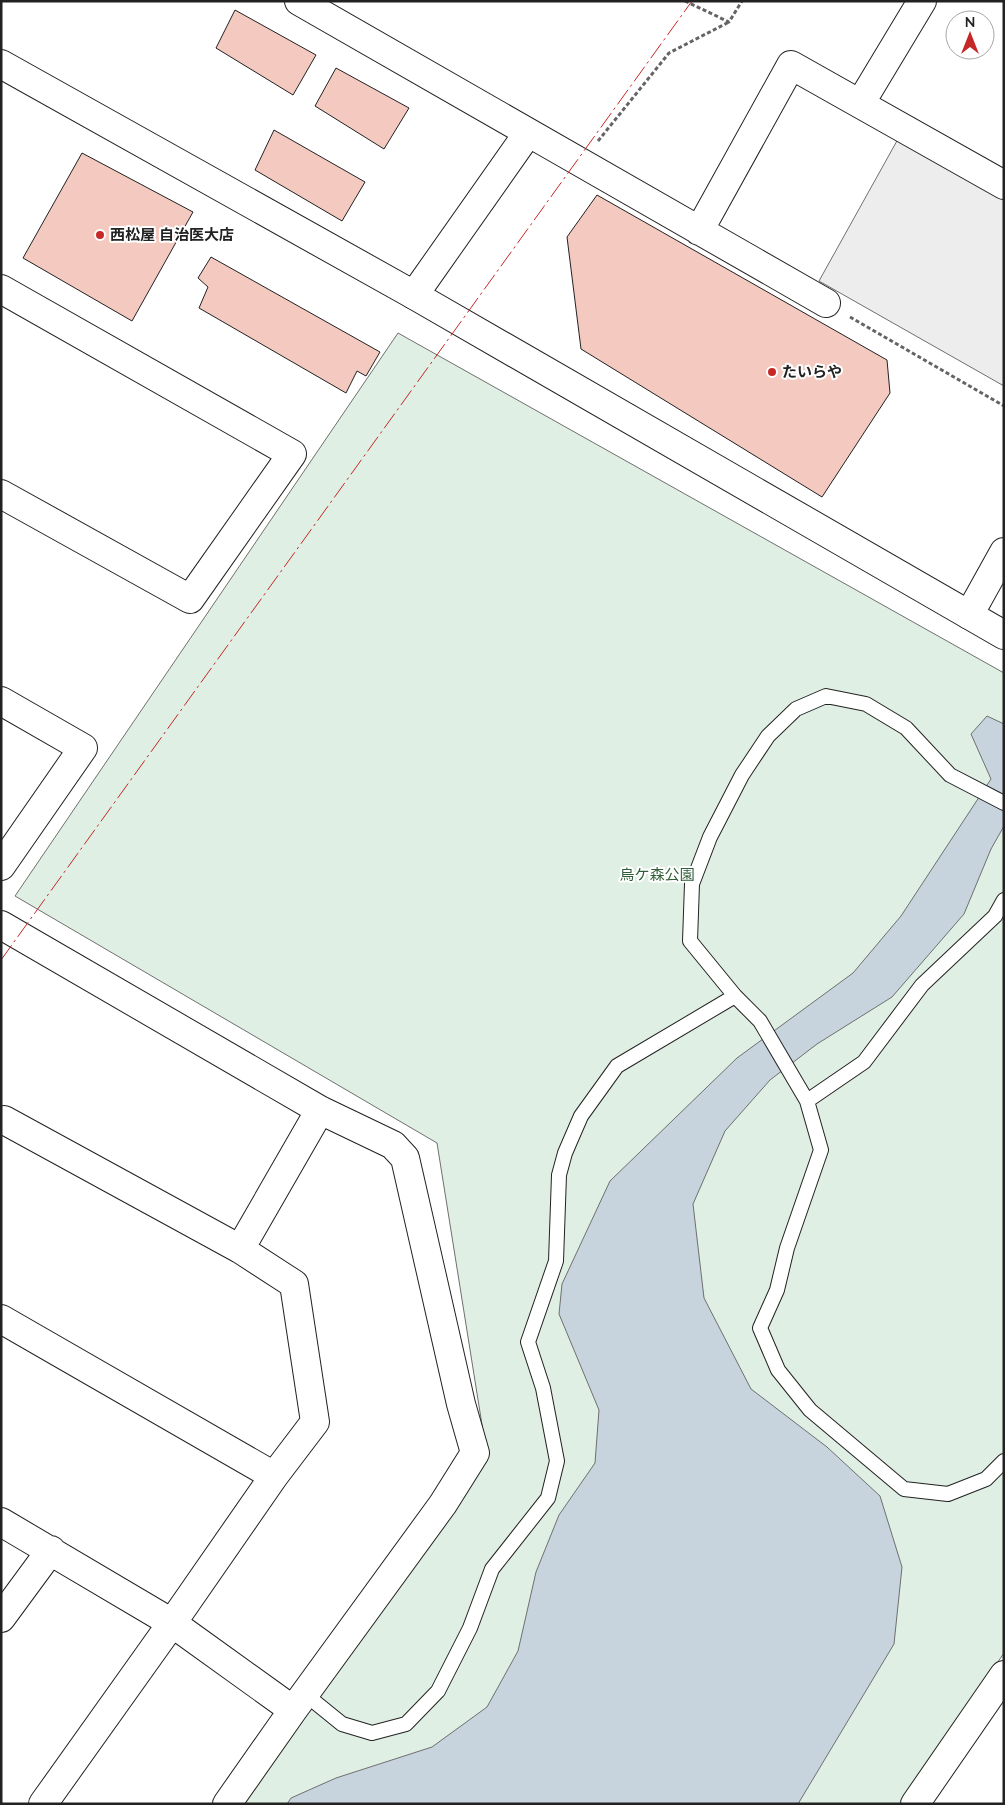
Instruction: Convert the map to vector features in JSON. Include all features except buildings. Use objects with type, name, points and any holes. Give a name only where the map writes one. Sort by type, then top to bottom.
[{"type":"street","points":[[299,1],[826,303]]},
{"type":"street","points":[[860,104],[922,1]]},
{"type":"street","points":[[1,64],[414,295],[1004,635]]},
{"type":"street","points":[[699,231],[791,64],[1004,185]]},
{"type":"street","points":[[414,295],[528,133]]},
{"type":"street","points":[[1,290],[292,454],[190,599],[1,494]]},
{"type":"street","points":[[969,615],[1004,552]]},
{"type":"street","points":[[1,701],[83,748],[1,866]]},
{"type":"street","points":[[1,924],[320,1110],[393,1145],[405,1158],[460,1404],[475,1453],[443,1504],[227,1804]]},
{"type":"street","points":[[240,1249],[320,1110]]},
{"type":"street","points":[[1,1121],[4,1120],[240,1249],[294,1284],[315,1422],[274,1476],[43,1804]]},
{"type":"street","points":[[1,1319],[274,1476]]},
{"type":"street","points":[[1,1522],[172,1623],[299,1702]]},
{"type":"street","points":[[1,1618],[51,1550]]},
{"type":"street","points":[[914,1804],[1004,1675]]},
{"type":"lane","points":[[1004,803],[950,776],[906,728],[866,704],[826,696],[796,709],[768,736],[742,776],[710,837],[692,884],[690,941],[735,996],[760,1021],[808,1101],[821,1150],[787,1248],[777,1290],[760,1328],[778,1370],[810,1410],[904,1489],[948,1494],[986,1479],[1004,1461]]},
{"type":"lane","points":[[808,1101],[864,1062],[922,985],[994,916],[1004,900]]},
{"type":"lane","points":[[299,1702],[342,1724],[372,1733],[406,1724],[438,1691],[470,1628],[492,1569],[548,1498],[557,1461],[543,1388],[528,1342],[556,1261],[559,1175],[565,1153],[581,1116],[617,1066],[735,996]]},
{"type":"path","points":[[685,1],[729,22]]},
{"type":"path","points":[[581,163],[669,54],[729,22],[742,1]]},
{"type":"path","points":[[826,303],[1004,406]]},
{"type":"green space","name":"烏ケ森公園","points":[[398,333],[1004,673],[1004,1653],[901,1804],[240,1804],[487,1456],[437,1143],[15,896]]},
{"type":"shaded area","points":[[898,139],[1004,200],[1004,386],[819,281]]},
{"type":"shaded area","points":[[987,716],[1004,724],[1004,826],[991,849],[964,914],[892,997],[817,1044],[770,1080],[725,1131],[693,1204],[704,1298],[751,1389],[827,1447],[880,1496],[902,1567],[894,1644],[798,1804],[287,1804],[291,1798],[336,1778],[432,1747],[487,1707],[518,1651],[536,1572],[559,1515],[595,1463],[599,1410],[559,1314],[562,1284],[610,1181],[737,1058],[853,973],[901,916],[991,779],[971,734]]},
{"type":"power","points":[[1,960],[692,1]]},
{"type":"place","name":"西松屋 自治医大店","points":[[100,235]]},
{"type":"place","name":"たいらや","points":[[772,372]]}]
